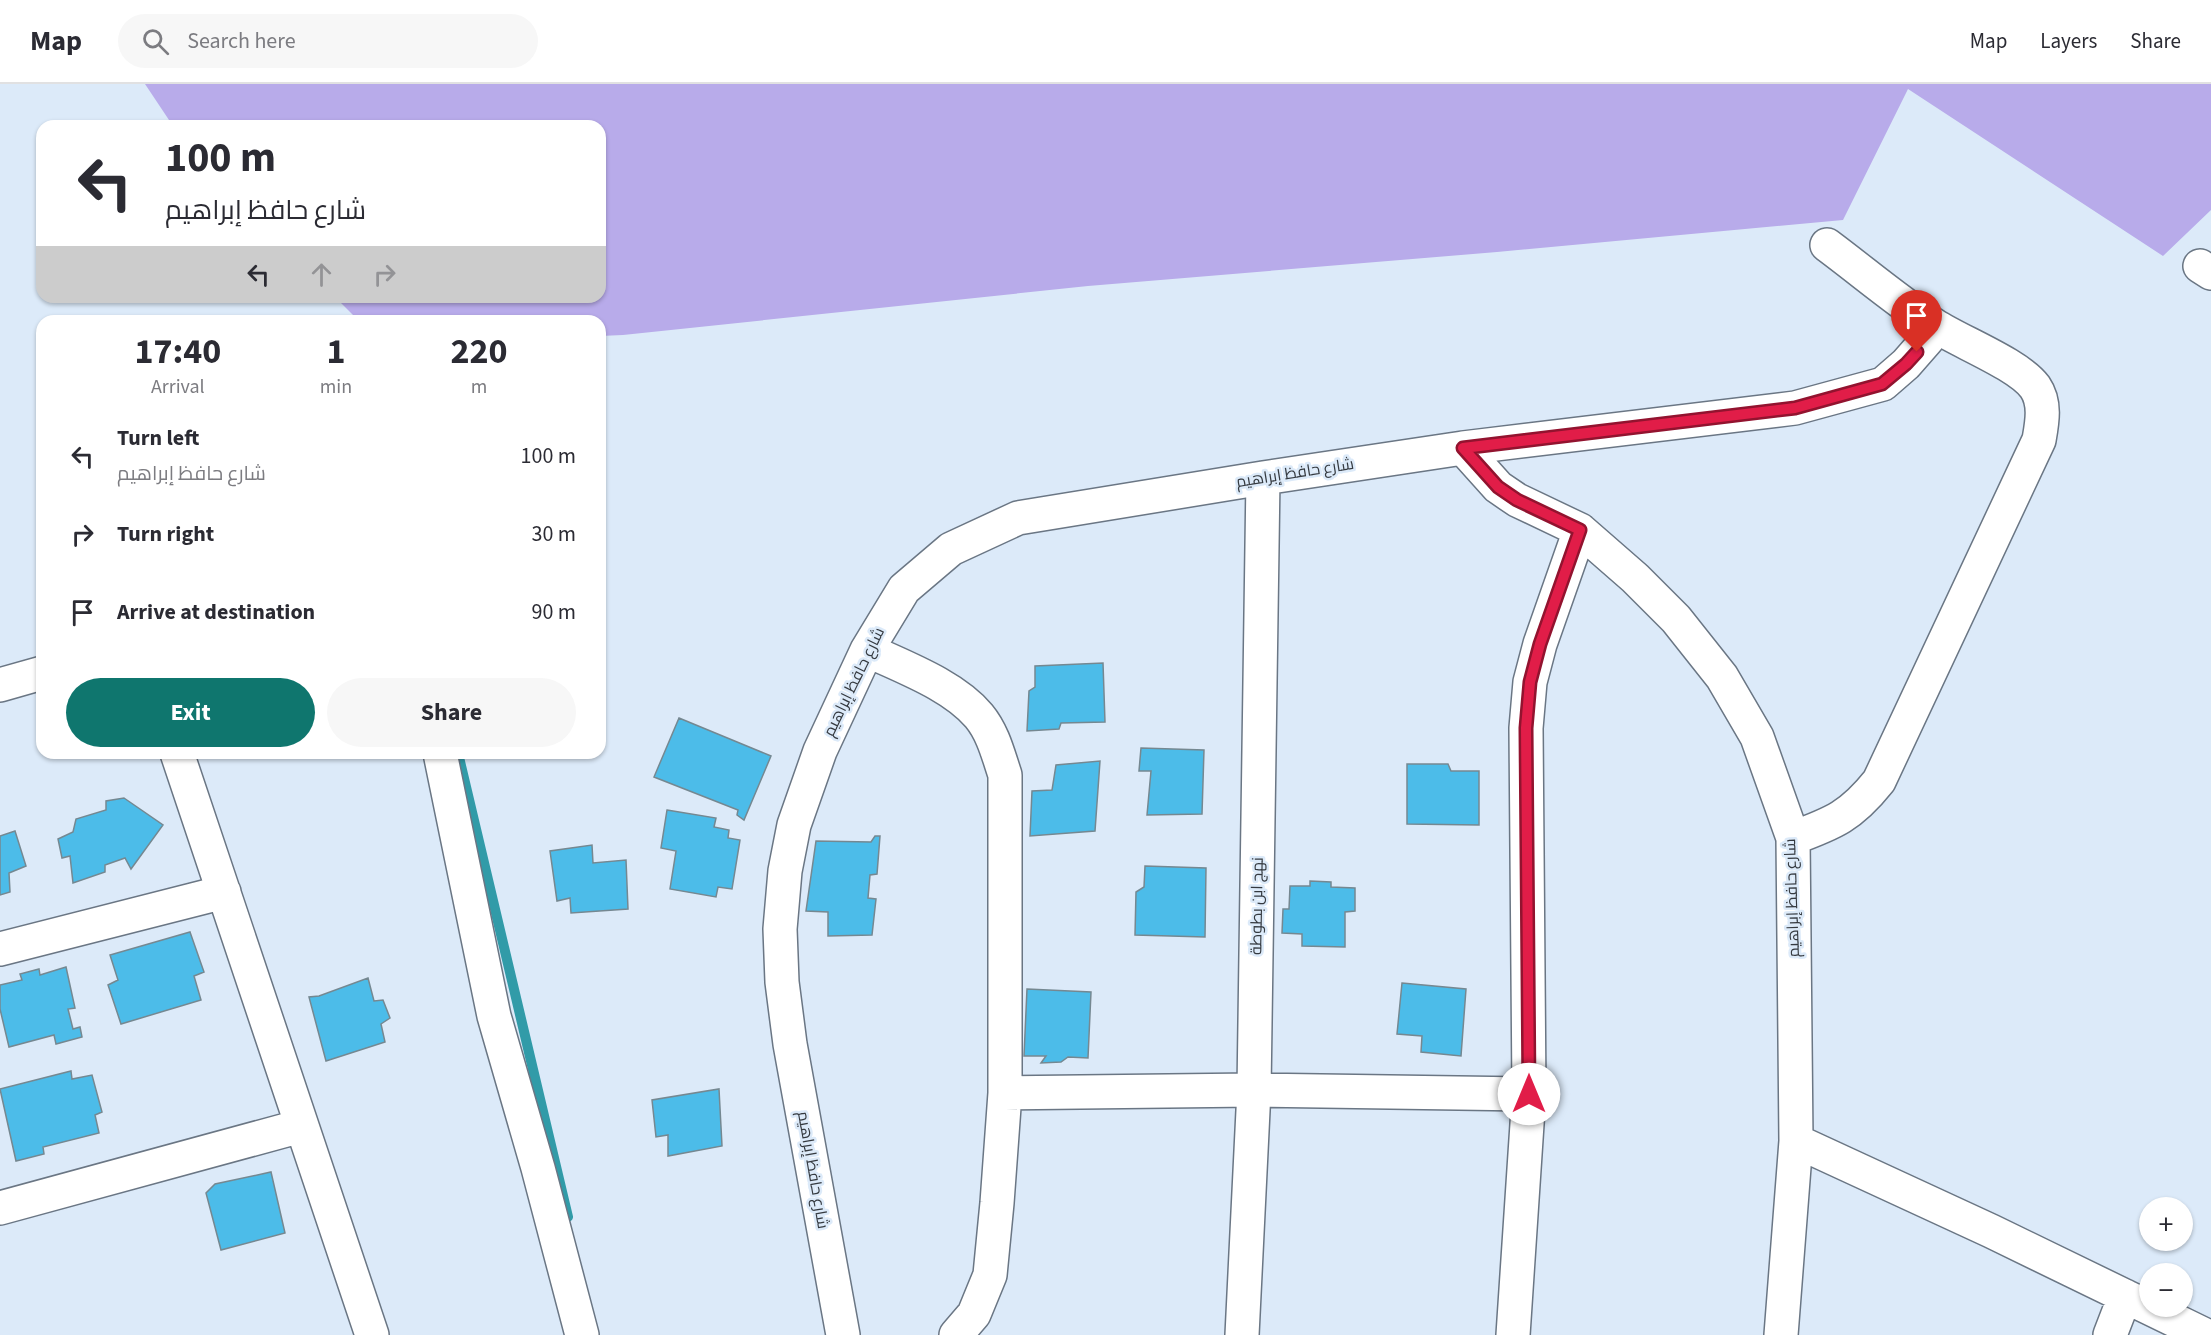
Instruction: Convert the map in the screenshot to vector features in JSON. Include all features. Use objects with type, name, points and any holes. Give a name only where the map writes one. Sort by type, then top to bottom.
[{"type":"street","points":[[1793,838],[1830,825],[1848,814],[1879,781],[2039,440],[2043,420],[2041,399],[2034,386],[2019,372],[1934,325],[1827,245]]},
{"type":"street","points":[[1463,448],[1795,408],[1882,384],[1906,364],[1927,340],[1934,325]]},
{"type":"street","name":"شارع حافظ إبراهيم","points":[[843,1335],[790,1044],[782,982],[780,928],[785,871],[794,825],[820,751],[867,650],[904,589],[951,549],[1018,518],[1463,448],[1498,487],[1517,500],[1580,530],[1635,578],[1676,619],[1722,677],[1757,737],[1793,838],[1796,1141],[1781,1335]]},
{"type":"street","name":"نهج ابن بطوطة","points":[[1242,1335],[1254,1090],[1263,478]]},
{"type":"street","points":[[1513,1335],[1529,1094],[1526,728],[1530,682],[1540,644],[1580,530]]},
{"type":"street","points":[[867,650],[933,681],[978,715],[994,741],[1005,775],[1005,1094],[990,1275],[974,1314],[956,1335]]},
{"type":"street","points":[[0,685],[36,676]]},
{"type":"street","points":[[179,759],[372,1335]]},
{"type":"street","points":[[441,759],[494,1016],[538,1168],[582,1335]]},
{"type":"street","points":[[0,949],[224,892]]},
{"type":"street","points":[[1005,1094],[1254,1090],[1529,1094]]},
{"type":"street","points":[[0,1208],[302,1126]]},
{"type":"street","points":[[1796,1141],[1991,1231],[2205,1335]]},
{"type":"street","points":[[2110,1335],[2125,1296]]},
{"type":"shaded area","points":[[145,84],[2211,84],[2211,210],[2163,256],[1908,89],[1843,220],[1088,286],[606,336],[606,315],[353,315],[341,303],[606,303],[606,120],[169,120]]},
{"type":"building","points":[[1103,663],[1105,722],[1061,723],[1059,729],[1027,731],[1029,691],[1035,687],[1035,666]]},
{"type":"building","points":[[679,718],[771,756],[744,820],[737,815],[738,810],[654,777]]},
{"type":"building","points":[[1141,748],[1204,750],[1202,814],[1147,815],[1151,771],[1139,771]]},
{"type":"building","points":[[1100,761],[1095,831],[1030,836],[1032,791],[1052,790],[1056,765]]},
{"type":"building","points":[[1407,764],[1448,764],[1451,771],[1479,771],[1479,825],[1407,824]]},
{"type":"building","points":[[124,798],[163,825],[131,869],[125,858],[105,865],[105,872],[73,883],[70,856],[62,858],[58,839],[73,832],[76,819],[106,810],[106,801]]},
{"type":"building","points":[[667,810],[716,818],[714,827],[729,830],[728,838],[740,840],[732,889],[718,887],[716,897],[670,889],[676,851],[661,848]]},
{"type":"building","points":[[15,831],[26,866],[9,873],[10,892],[0,895],[0,836]]},
{"type":"building","points":[[875,836],[880,836],[877,874],[870,875],[868,898],[876,899],[872,935],[828,936],[828,912],[806,911],[816,841],[871,842]]},
{"type":"building","points":[[592,845],[593,863],[626,860],[628,909],[571,913],[570,898],[557,901],[550,851]]},
{"type":"building","points":[[1145,866],[1206,868],[1205,937],[1135,935],[1136,892],[1144,887]]},
{"type":"building","points":[[1310,881],[1331,882],[1331,887],[1355,888],[1355,911],[1345,912],[1345,947],[1302,946],[1302,934],[1282,933],[1283,909],[1289,909],[1290,886],[1310,886]]},
{"type":"building","points":[[190,932],[204,972],[194,976],[201,1000],[121,1024],[108,985],[118,980],[110,955]]},
{"type":"building","points":[[66,967],[75,1008],[68,1009],[73,1029],[80,1027],[82,1037],[56,1044],[54,1035],[9,1047],[0,1009],[0,985],[22,980],[20,974],[39,969],[40,975]]},
{"type":"building","points":[[368,978],[374,1001],[383,1000],[390,1018],[381,1024],[385,1042],[326,1061],[309,997],[319,996]]},
{"type":"building","points":[[1402,983],[1466,989],[1461,1056],[1421,1052],[1422,1036],[1397,1034]]},
{"type":"building","points":[[1027,989],[1091,992],[1088,1058],[1068,1057],[1061,1062],[1041,1063],[1046,1056],[1024,1056]]},
{"type":"building","points":[[71,1071],[72,1079],[92,1075],[102,1112],[95,1115],[99,1133],[43,1147],[44,1154],[16,1161],[0,1089]]},
{"type":"building","points":[[719,1089],[722,1146],[668,1156],[668,1135],[656,1137],[652,1100]]},
{"type":"building","points":[[271,1172],[285,1233],[221,1250],[206,1193],[215,1184]]},
{"type":"waterway","points":[[459,759],[568,1217]]},
{"type":"route","points":[[1529,1094],[1526,728],[1530,682],[1540,644],[1580,530],[1517,500],[1498,487],[1463,448],[1795,408],[1882,384],[1917,352]]}]
